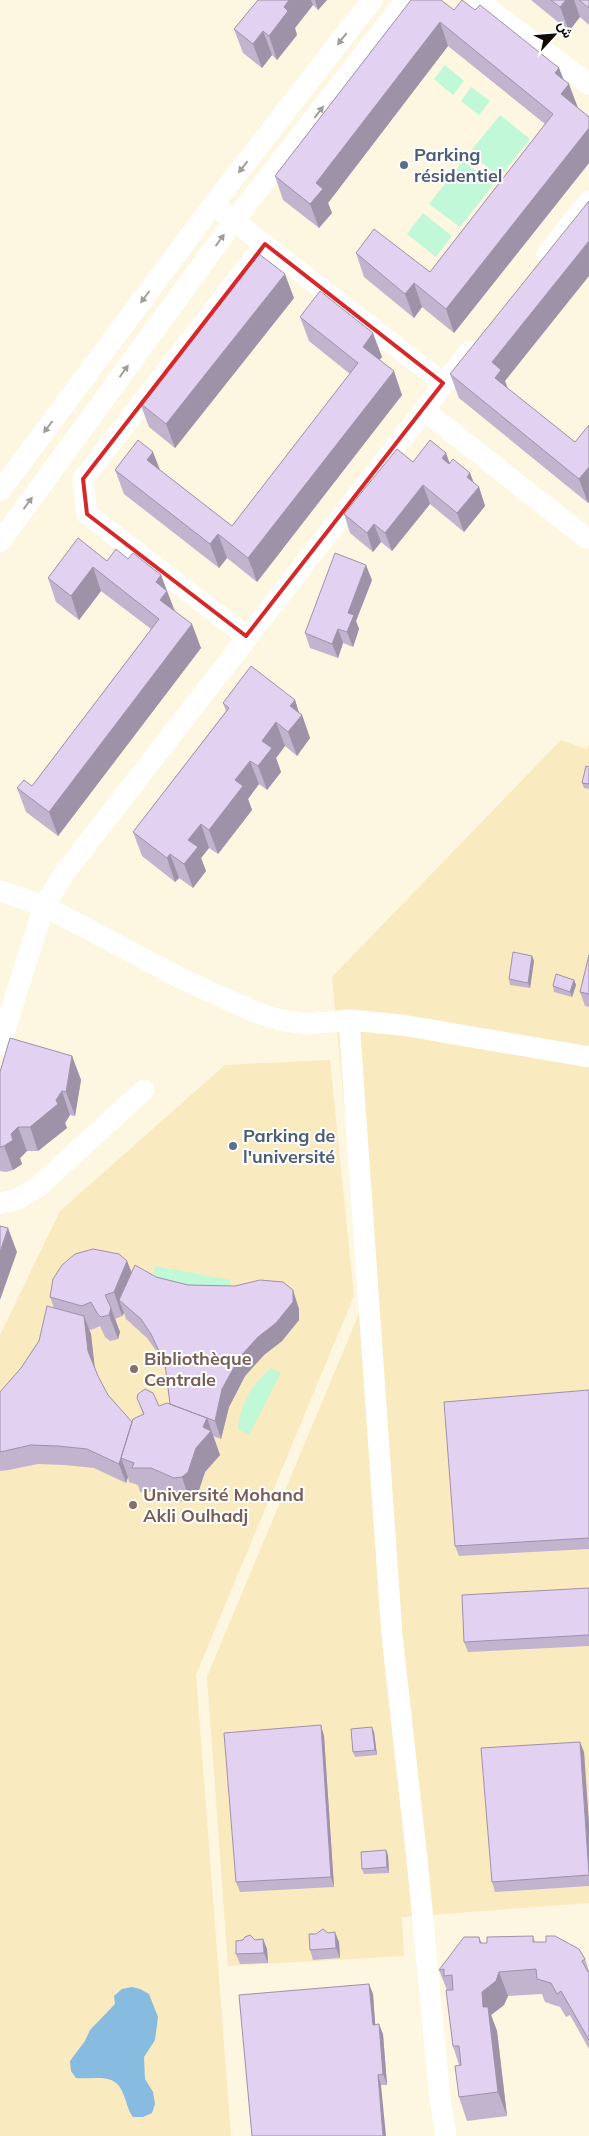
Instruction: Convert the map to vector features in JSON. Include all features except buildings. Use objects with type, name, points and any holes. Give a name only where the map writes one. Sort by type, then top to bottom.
[{"type":"street","points":[[0,491],[213,205],[372,0]]},
{"type":"street","points":[[0,542],[234,221],[406,0]]},
{"type":"street","points":[[476,0],[589,84]]},
{"type":"street","points":[[534,269],[589,201]]},
{"type":"street","points":[[213,205],[443,383]]},
{"type":"street","points":[[246,636],[87,514],[83,479],[265,244]]},
{"type":"street","points":[[0,1045],[44,906],[66,870],[246,636],[480,338]]},
{"type":"street","points":[[424,410],[586,538],[589,538]]},
{"type":"street","points":[[0,892],[44,906],[184,980],[255,1012],[280,1020],[308,1024],[349,1020],[402,1025],[589,1057]]},
{"type":"street","points":[[349,1020],[392,1635],[418,1869],[440,2099],[446,2136]]},
{"type":"street","points":[[0,1204],[16,1200],[38,1187],[144,1090]]},
{"type":"highlighted area","points":[[265,244],[443,383],[246,636],[87,514],[83,479]]},
{"type":"shaded area","points":[[561,740],[586,749],[589,745],[589,1903],[402,1917],[404,1956],[228,1966],[207,1677],[363,1304],[332,977]]},
{"type":"shaded area","name":"Université Mohand Akli Oulhadj","points":[[330,1060],[354,1296],[196,1675],[231,2136],[0,2136],[0,1335],[60,1211],[225,1065]]},
{"type":"green space","points":[[445,65],[464,81],[453,95],[434,79]]},
{"type":"green space","points":[[471,87],[490,101],[479,115],[461,101]]},
{"type":"green space","points":[[500,115],[530,139],[500,177],[469,153]]},
{"type":"green space","points":[[463,161],[493,185],[460,227],[429,204]]},
{"type":"green space","points":[[423,213],[452,236],[436,257],[407,234]]},
{"type":"green space","points":[[155,1266],[231,1280],[228,1294],[153,1278]]},
{"type":"green space","points":[[271,1368],[281,1373],[249,1435],[238,1429],[241,1411],[248,1395]]},
{"type":"water","points":[[132,1987],[149,1994],[158,2017],[155,2040],[144,2057],[145,2079],[153,2092],[155,2104],[152,2113],[143,2117],[133,2117],[122,2091],[114,2081],[102,2078],[76,2078],[71,2071],[70,2061],[85,2041],[90,2030],[115,2004],[114,1996],[122,1989]]},
{"type":"place","name":"Parking résidentiel","points":[[404,165]]},
{"type":"place","name":"Parking de l'université","points":[[233,1146]]},
{"type":"place","name":"Bibliothèque Centrale","points":[[134,1369]]},
{"type":"place","name":"Université Mohand Akli Oulhadj","points":[[133,1505]]}]
